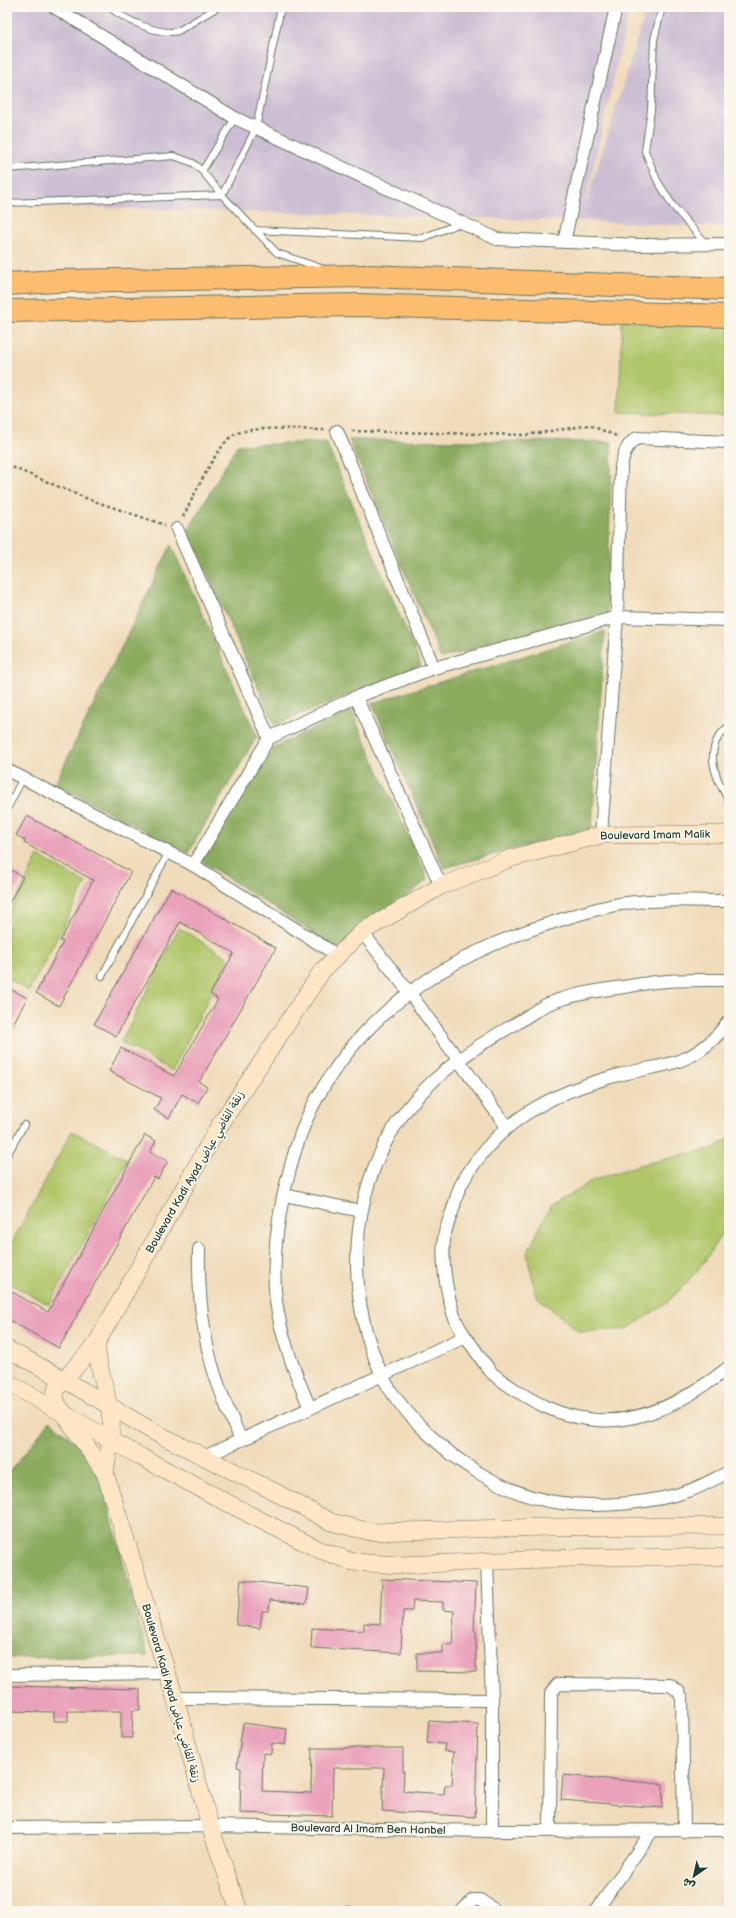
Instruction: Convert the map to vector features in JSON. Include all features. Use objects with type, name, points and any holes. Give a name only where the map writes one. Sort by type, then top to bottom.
[{"type":"highway","points":[[7,284],[58,281],[356,276],[729,289]]},
{"type":"highway","points":[[7,311],[358,305],[729,316]]},
{"type":"street","points":[[54,7],[235,118],[497,239],[639,245],[729,244]]},
{"type":"street","points":[[564,242],[616,7]]},
{"type":"street","points":[[336,431],[434,668]]},
{"type":"street","points":[[601,835],[617,617],[622,466],[625,450],[631,442],[637,438],[729,442]]},
{"type":"street","points":[[177,529],[269,738]]},
{"type":"street","points":[[193,865],[269,738],[356,696],[434,668],[617,617],[729,620]]},
{"type":"street","points":[[356,696],[441,886]]},
{"type":"street","points":[[7,770],[193,865],[337,955]]},
{"type":"street","name":"Boulevard Imam Malik","points":[[362,932],[441,886],[512,858],[601,835],[729,834]]},
{"type":"street","points":[[310,1408],[291,1365],[276,1302],[274,1264],[278,1220],[294,1152],[317,1099],[332,1073],[371,1025],[409,992],[445,968],[477,951],[520,932],[578,914],[620,904],[656,901],[729,901]]},
{"type":"street","points":[[362,932],[409,992],[507,1127]]},
{"type":"street","name":"Boulevard Kadi Ayad زنقة القاضي عياض","points":[[239,1911],[210,1826],[175,1698],[105,1473],[58,1405],[55,1392],[96,1344],[218,1128],[322,970],[362,932]]},
{"type":"street","points":[[729,980],[657,982],[575,996],[548,1004],[493,1036],[458,1060],[420,1093],[397,1123],[374,1168],[361,1211],[357,1269],[360,1301],[366,1333],[382,1376],[404,1407],[436,1442],[460,1462],[495,1482],[533,1497],[563,1504],[613,1504],[660,1498],[690,1490],[729,1472]]},
{"type":"street","points":[[729,1021],[710,1044],[688,1059],[579,1087],[544,1102],[507,1127],[478,1158],[460,1187],[444,1237],[445,1272],[452,1311],[465,1337],[493,1374],[523,1395],[554,1412],[589,1420],[625,1419],[667,1408],[705,1386],[729,1367]]},
{"type":"street","points":[[284,1194],[361,1211]]},
{"type":"street","points":[[199,1249],[199,1296],[206,1336],[219,1388],[241,1440]]},
{"type":"street","points":[[204,1457],[465,1337]]},
{"type":"street","name":"Boulevard Kadi Ayad زنقة القاضي عياض","points":[[96,1344],[97,1362],[111,1418],[110,1439],[105,1473]]},
{"type":"street","points":[[7,1349],[65,1380],[154,1432],[273,1491],[331,1522],[371,1532],[545,1527],[729,1526]]},
{"type":"street","points":[[7,1382],[110,1439],[320,1550],[353,1562],[399,1565],[598,1557],[729,1558]]},
{"type":"street","points":[[487,1561],[492,1700],[492,1831]]},
{"type":"street","points":[[7,1675],[166,1673]]},
{"type":"street","points":[[550,1830],[551,1692],[558,1684],[670,1685],[678,1691],[682,1698],[684,1831]]},
{"type":"street","points":[[175,1698],[492,1700]]},
{"type":"street","name":"Boulevard Al Imam Ben Hanbel","points":[[7,1828],[210,1826],[492,1831],[729,1830]]},
{"type":"street","points":[[596,1911],[652,1831]]},
{"type":"street","points":[[462,1911],[473,1900],[480,1900],[496,1911]]},
{"type":"lane","points":[[109,7],[134,23],[172,33],[178,31],[218,7]]},
{"type":"lane","points":[[222,195],[256,128],[281,7]]},
{"type":"lane","points":[[662,7],[654,40],[651,110],[646,151],[657,180],[673,206],[706,244]]},
{"type":"lane","points":[[202,171],[235,118]]},
{"type":"lane","points":[[7,169],[174,156],[192,163],[202,171],[222,195],[277,253],[304,263],[356,276]]},
{"type":"lane","points":[[7,203],[222,195]]},
{"type":"lane","points":[[255,230],[422,238],[462,223]]},
{"type":"lane","points":[[729,726],[717,738],[713,750],[715,773],[729,801]]},
{"type":"lane","points":[[7,809],[23,778]]},
{"type":"lane","points":[[102,976],[169,852]]},
{"type":"lane","points":[[7,1155],[24,1125]]},
{"type":"path","points":[[7,465],[88,499],[177,529],[221,446],[235,434],[270,430],[526,435],[589,425],[603,429],[631,442]]},
{"type":"shaded area","points":[[7,7],[630,7],[583,213],[647,7],[729,7],[729,227],[580,221],[7,205]]},
{"type":"green space","points":[[622,320],[729,325],[729,416],[619,412]]},
{"type":"green space","points":[[349,440],[612,442],[607,613],[441,658]]},
{"type":"green space","points":[[326,442],[421,665],[275,725],[188,531],[237,445]]},
{"type":"green space","points":[[171,545],[257,736],[188,853],[55,784]]},
{"type":"green space","points":[[605,631],[592,828],[444,868],[372,703]]},
{"type":"green space","points":[[351,710],[428,879],[341,951],[197,858],[275,747]]},
{"type":"green space","points":[[38,856],[86,883],[29,991],[7,978],[7,918]]},
{"type":"green space","points":[[179,928],[229,958],[172,1071],[121,1042]]},
{"type":"green space","points":[[72,1131],[128,1160],[49,1305],[7,1282],[7,1252]]},
{"type":"green space","points":[[729,1139],[729,1222],[701,1267],[668,1302],[627,1329],[579,1332],[536,1296],[527,1253],[550,1207],[591,1181],[639,1165],[714,1148]]},
{"type":"green space","points":[[50,1421],[96,1459],[148,1656],[7,1658],[7,1475]]},
{"type":"building","points":[[27,816],[131,872],[59,1006],[36,993],[63,942],[60,941],[93,880],[24,843],[25,840],[16,835]]},
{"type":"building","points":[[11,870],[23,877],[7,907],[7,878]]},
{"type":"building","points":[[171,888],[276,948],[199,1082],[207,1087],[198,1103],[182,1094],[169,1118],[154,1110],[161,1098],[109,1071],[121,1048],[174,1076],[218,999],[210,994],[234,953],[180,922],[116,1036],[94,1024]]},
{"type":"building","points":[[7,987],[27,998],[7,1035]]},
{"type":"building","points":[[145,1135],[156,1141],[150,1152],[168,1161],[158,1179],[154,1177],[59,1348],[7,1319],[7,1289],[48,1312]]},
{"type":"building","points":[[382,1579],[476,1583],[474,1631],[476,1631],[476,1672],[417,1671],[417,1653],[443,1653],[443,1644],[452,1645],[454,1611],[443,1610],[443,1602],[413,1601],[412,1611],[403,1611],[401,1653],[311,1648],[312,1628],[364,1631],[364,1623],[380,1624]]},
{"type":"building","points":[[241,1580],[309,1588],[307,1602],[306,1604],[270,1600],[269,1611],[262,1611],[260,1628],[236,1625]]},
{"type":"building","points":[[7,1686],[140,1689],[140,1710],[133,1710],[132,1738],[121,1738],[121,1711],[68,1711],[68,1721],[54,1721],[54,1712],[7,1711]]},
{"type":"building","points":[[429,1721],[478,1724],[475,1817],[382,1811],[384,1768],[333,1768],[332,1816],[240,1813],[241,1768],[237,1767],[243,1723],[287,1729],[285,1745],[272,1743],[271,1754],[263,1753],[262,1791],[311,1793],[312,1748],[403,1748],[403,1791],[444,1794],[445,1785],[452,1785],[454,1752],[444,1751],[445,1744],[427,1743]]},
{"type":"building","points":[[563,1775],[663,1784],[662,1808],[561,1800]]}]
